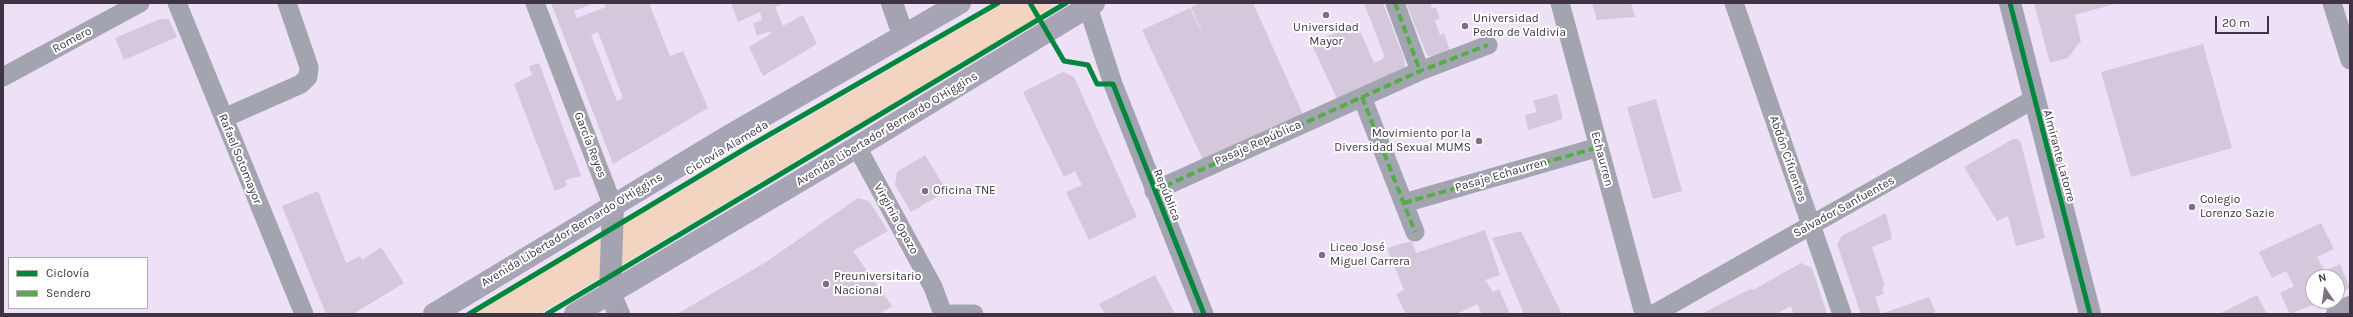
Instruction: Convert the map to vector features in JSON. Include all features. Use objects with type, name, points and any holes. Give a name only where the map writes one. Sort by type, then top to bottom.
[{"type":"main road","points":[[892,3],[903,35]]},
{"type":"main road","name":"Avenida Libertador Bernardo O'Higgins","points":[[434,314],[727,137],[960,3]]},
{"type":"main road","name":"Almirante Latorre","points":[[2010,3],[2090,314]]},
{"type":"main road","name":"Avenida Libertador Bernardo O'Higgins","points":[[575,314],[857,147],[1089,4]]},
{"type":"main road","name":"García Reyes","points":[[610,293],[613,206]]},
{"type":"main road","points":[[610,293],[619,314]]},
{"type":"main road","points":[[2337,314],[2350,307]]},
{"type":"street","name":"Romero","points":[[3,77],[140,3]]},
{"type":"street","name":"Rafael Sotomayor","points":[[176,3],[304,314]]},
{"type":"street","points":[[224,118],[301,84],[308,77],[309,67],[287,3]]},
{"type":"street","name":"García Reyes","points":[[536,3],[613,206]]},
{"type":"street","points":[[1395,3],[1420,71]]},
{"type":"street","name":"Echaurren","points":[[1560,3],[1644,314]]},
{"type":"street","name":"Abdón Cifuentes","points":[[1734,3],[1842,314]]},
{"type":"street","points":[[2332,3],[2350,60]]},
{"type":"street","name":"República","points":[[1089,4],[1113,84],[1154,191],[1204,314]]},
{"type":"street","name":"Pasaje República","points":[[1154,191],[1420,71],[1488,45]]},
{"type":"street","points":[[1362,97],[1415,232]]},
{"type":"street","name":"Salvador Sanfuentes","points":[[1654,314],[2034,99]]},
{"type":"street","name":"Virginia Opazo","points":[[857,147],[932,287],[944,314]]},
{"type":"street","name":"Pasaje Echaurren","points":[[1404,203],[1599,148]]},
{"type":"street","points":[[952,314],[974,314]]},
{"type":"shaded area","points":[[1004,3],[1051,3],[1053,8],[539,314],[473,314],[591,243]]},
{"type":"building","points":[[551,3],[594,3],[574,11],[577,18],[606,7],[604,3],[649,3],[670,56],[683,51],[708,108],[613,164]],"holes":[[[598,32],[623,98],[617,101],[591,35]]]},
{"type":"building","points":[[731,3],[785,3],[775,7],[783,26],[803,15],[817,44],[763,76],[749,47],[771,34],[770,31],[757,36],[753,23],[762,20],[760,12],[738,22]]},
{"type":"building","points":[[1200,3],[1253,3],[1305,119],[1205,164],[1142,30],[1190,8],[1207,43],[1191,7]]},
{"type":"building","points":[[1364,3],[1383,3],[1404,58],[1405,67],[1404,70],[1339,103],[1311,43],[1357,24],[1374,63],[1383,59],[1384,55]]},
{"type":"building","points":[[1406,3],[1430,3],[1432,8],[1436,7],[1440,19],[1435,20],[1440,35],[1444,33],[1450,51],[1433,58],[1427,55]]},
{"type":"building","points":[[1592,3],[1631,3],[1635,17],[1597,20]]},
{"type":"building","points":[[2034,3],[2118,3],[2075,15],[2081,41],[2068,58],[2050,63]]},
{"type":"building","points":[[160,19],[169,19],[177,37],[124,60],[115,38]]},
{"type":"building","points":[[2203,44],[2232,148],[2131,177],[2101,72]]},
{"type":"building","points":[[539,63],[581,176],[565,180],[567,186],[555,191],[514,84],[532,75],[529,66]]},
{"type":"building","points":[[1063,72],[1074,77],[1137,217],[1089,240],[1066,192],[1082,185],[1075,171],[1064,177],[1023,92]]},
{"type":"building","points":[[1557,94],[1563,119],[1528,130],[1525,115],[1537,112],[1533,101]]},
{"type":"building","points":[[1656,99],[1682,191],[1653,199],[1627,107]]},
{"type":"building","points":[[2013,139],[2018,139],[2021,143],[2045,238],[2016,246],[2008,216],[1997,221],[1964,167]]},
{"type":"building","points":[[925,155],[947,191],[911,212],[895,185],[897,172]]},
{"type":"building","points":[[318,191],[346,263],[360,256],[362,260],[381,247],[404,283],[353,314],[326,314],[282,206]]},
{"type":"building","name":"Preuniversitario Nacional","points":[[858,198],[869,201],[888,231],[853,251],[892,306],[879,314],[677,314],[766,262]]},
{"type":"building","points":[[1886,213],[1892,239],[1872,247],[1885,286],[1882,287],[1884,294],[1875,297],[1881,314],[1861,314],[1837,244],[1842,236]]},
{"type":"building","points":[[2321,223],[2334,249],[2317,257],[2324,269],[2305,269],[2305,308],[2290,314],[2280,293],[2294,286],[2286,271],[2272,278],[2259,252]]},
{"type":"building","points":[[1485,230],[1500,275],[1485,280],[1493,292],[1499,289],[1510,314],[1481,314],[1478,304],[1456,314],[1406,314],[1396,294],[1404,290],[1387,248],[1412,241],[1416,253]]},
{"type":"building","points":[[1521,231],[1562,314],[1524,314],[1492,238]]},
{"type":"building","points":[[1801,263],[1812,268],[1827,314],[1793,314],[1791,306],[1776,314],[1701,314],[1750,289],[1753,290]]},
{"type":"building","points":[[2340,264],[2342,269],[2329,269]]},
{"type":"building","points":[[1155,275],[1175,314],[1105,314],[1099,304]]},
{"type":"building","points":[[2345,276],[2350,288],[2345,290]]},
{"type":"building","points":[[2257,295],[2267,314],[2219,314]]},
{"type":"building","points":[[1929,297],[1936,312],[1928,314],[1881,314]]},
{"type":"marked path","points":[[1395,3],[1420,71]]},
{"type":"marked path","points":[[1154,191],[1420,71],[1488,45]]},
{"type":"marked path","points":[[1362,97],[1415,232]]},
{"type":"marked path","points":[[1404,203],[1599,147]]},
{"type":"cycle path","name":"Ciclovía Alameda","points":[[469,314],[748,147],[998,3]]},
{"type":"cycle path","points":[[1030,3],[1064,61],[1088,65],[1097,84],[1113,84],[1204,314]]},
{"type":"cycle path","points":[[547,314],[1066,3]]},
{"type":"cycle path","points":[[2010,3],[2090,314]]},
{"type":"place","name":"Universidad Mayor","points":[[1326,15]]},
{"type":"place","name":"Universidad Pedro de Valdivia","points":[[1465,26]]},
{"type":"place","name":"Movimiento por la Diversidad Sexual MUMS","points":[[1479,141]]},
{"type":"place","name":"Oficina TNE","points":[[925,191]]},
{"type":"place","name":"Colegio Lorenzo Sazie","points":[[2192,207]]},
{"type":"place","name":"Liceo José Miguel Carrera","points":[[1322,255]]},
{"type":"place","name":"Preuniversitario Nacional","points":[[826,284]]}]
